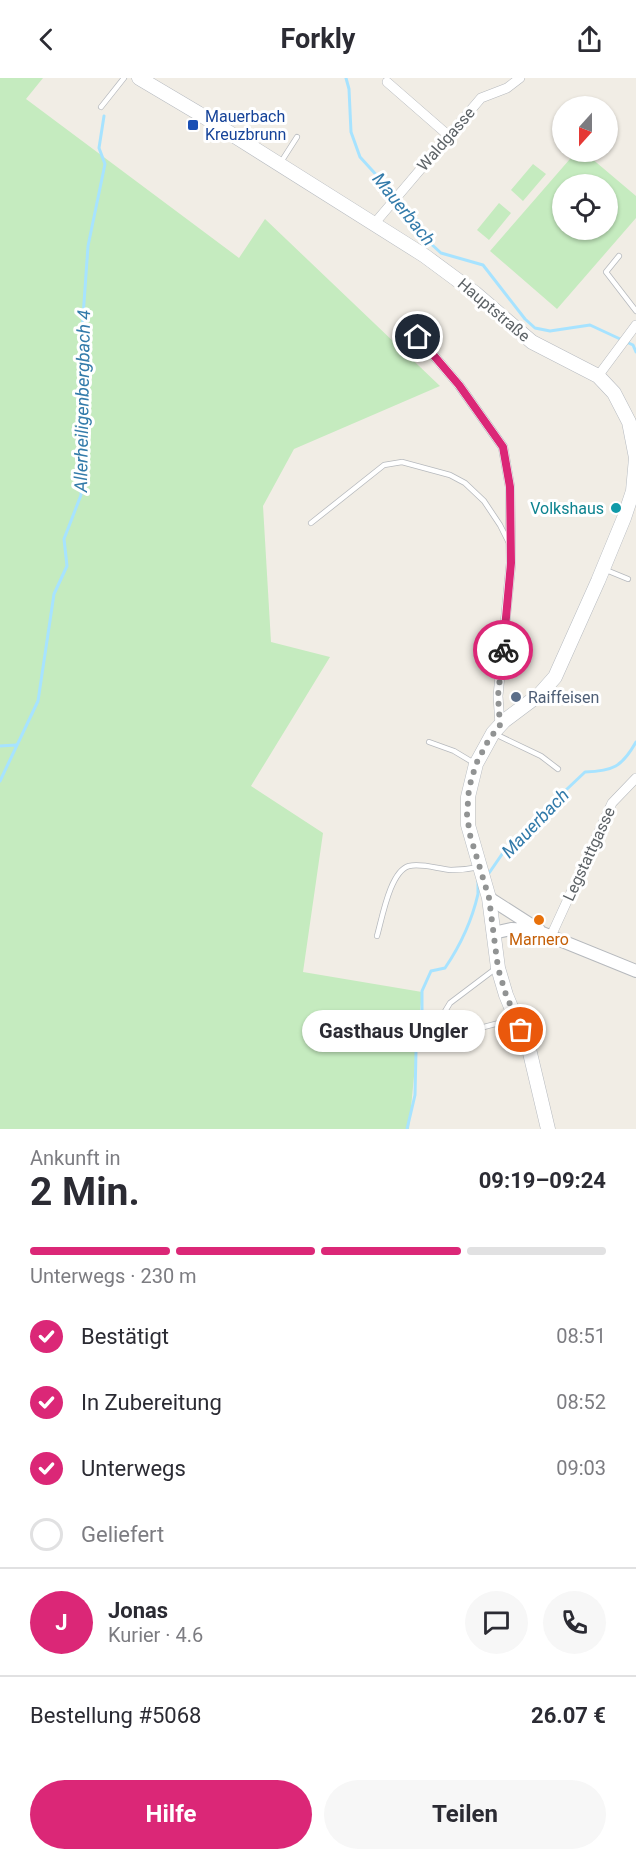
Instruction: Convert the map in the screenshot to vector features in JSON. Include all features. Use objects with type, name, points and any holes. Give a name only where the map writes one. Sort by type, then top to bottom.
[{"type":"main road","name":"Hauptstraße","points":[[139,78],[280,164],[454,277],[532,342],[598,376],[614,393],[623,409],[631,430],[636,458],[629,506],[555,677],[540,694],[496,729],[476,764],[469,788],[467,815],[470,835],[489,898],[498,968],[506,995],[530,1053],[548,1129]]},
{"type":"street","name":"Waldgasse","points":[[374,224],[481,98],[507,88],[520,78]]},
{"type":"street","points":[[387,82],[449,136]]},
{"type":"street","points":[[598,376],[636,325]]},
{"type":"street","points":[[418,337],[459,385],[503,447],[510,487],[511,548],[496,729]]},
{"type":"street","name":"Legstattgasse","points":[[547,934],[612,803],[636,778]]},
{"type":"street","points":[[489,898],[547,934],[636,971]]},
{"type":"street","points":[[494,933],[519,928],[547,934]]},
{"type":"lane","points":[[101,107],[124,78]]},
{"type":"lane","points":[[280,164],[297,137]]},
{"type":"lane","points":[[620,256],[606,273],[636,311]]},
{"type":"lane","points":[[311,523],[384,465],[402,462],[450,475],[465,483],[484,501],[500,525],[511,548]]},
{"type":"lane","points":[[603,569],[627,579]]},
{"type":"lane","points":[[496,729],[558,769]]},
{"type":"lane","points":[[429,742],[454,751],[476,764]]},
{"type":"lane","points":[[377,936],[393,884],[403,869],[410,866],[482,874]]},
{"type":"lane","points":[[498,968],[450,1003],[444,1013],[449,1026],[461,1033],[516,1018]]},
{"type":"green space","points":[[0,78],[43,78],[26,99],[239,258],[265,219],[440,386],[294,449],[263,506],[271,642],[330,657],[251,786],[323,833],[303,972],[422,992],[409,1129],[0,1129]]},
{"type":"green space","points":[[567,162],[596,162],[610,174],[557,174]]},
{"type":"green space","points":[[533,164],[546,174],[523,201],[511,190]]},
{"type":"green space","points":[[552,180],[552,240],[617,240],[557,309],[490,251]]},
{"type":"green space","points":[[618,181],[636,196],[636,218],[618,239]]},
{"type":"green space","points":[[499,203],[511,213],[489,240],[477,230]]},
{"type":"waterway","name":"Mauerbach","points":[[346,78],[349,89],[351,132],[360,157],[421,224],[429,242],[441,253],[483,265],[525,319],[535,328],[550,331],[590,325],[633,345],[636,352]]},
{"type":"waterway","name":"Allerheiligenbergbach 4","points":[[0,781],[38,701],[54,594],[67,566],[64,539],[81,495],[81,345],[88,246],[105,164],[99,148],[104,116]]},
{"type":"waterway","name":"Mauerbach","points":[[487,876],[509,844],[585,772],[610,769],[616,766],[626,757],[636,742]]},
{"type":"waterway","points":[[0,746],[16,745]]},
{"type":"waterway","name":"Mauerbach","points":[[407,1129],[415,1095],[416,1052],[422,1013],[422,991],[431,971],[445,968],[460,942],[478,894],[478,880]]},
{"type":"way so far","points":[[503,650],[498,696],[500,725],[482,750],[470,780],[467,815],[470,835],[489,898],[498,968],[506,995],[521,1030]]},
{"type":"place","name":"Mauerbach Kreuzbrunn","points":[[193,125]]},
{"type":"place","name":"Volkshaus","points":[[616,508]]},
{"type":"place","name":"Raiffeisen","points":[[516,697]]},
{"type":"place","name":"Marnero","points":[[539,920]]},
{"type":"place","name":"Gasthaus Ungler","points":[[521,1030]]},
{"type":"route","points":[[418,337],[459,385],[503,447],[510,487],[511,563],[503,650]]}]
